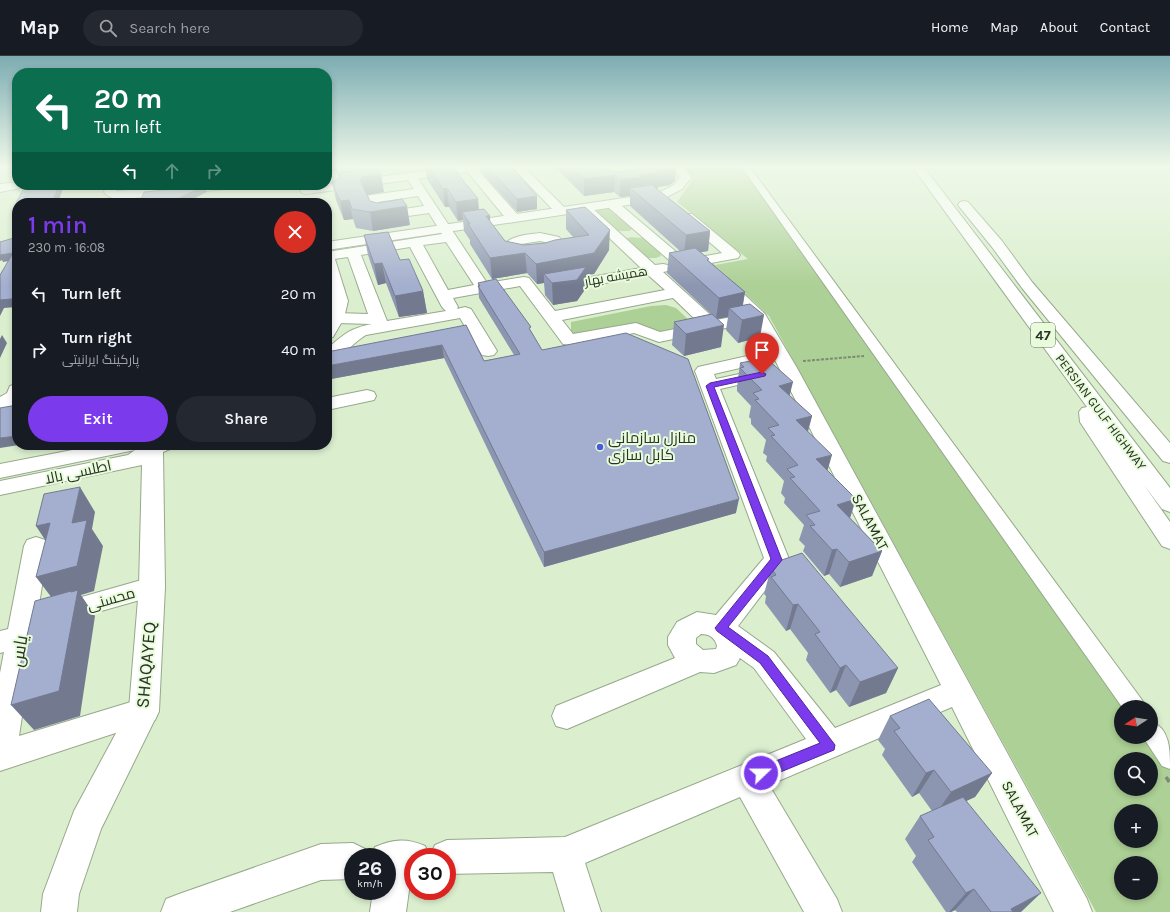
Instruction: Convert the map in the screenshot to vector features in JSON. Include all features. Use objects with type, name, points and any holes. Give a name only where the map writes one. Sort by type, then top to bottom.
[{"type":"main road","points":[[375,206],[380,216],[432,209]]},
{"type":"main road","points":[[430,206],[483,288]]},
{"type":"main road","points":[[503,206],[513,218]]},
{"type":"main road","points":[[556,206],[561,211]]},
{"type":"main road","points":[[579,206],[615,236],[712,326]]},
{"type":"main road","points":[[332,255],[415,243],[448,233],[513,218],[597,206]]},
{"type":"main road","name":"SALAMAT","points":[[614,206],[644,231],[691,263],[759,317],[789,361],[1074,912]]},
{"type":"main road","points":[[673,206],[733,255],[691,263]]},
{"type":"main road","name":"PERSIAN GULF HIGHWAY","points":[[947,206],[1170,504]]},
{"type":"main road","name":"PERSIAN GULF HIGHWAY","points":[[966,206],[997,244],[1027,285],[1170,456]]},
{"type":"main road","points":[[528,216],[547,238]]},
{"type":"main road","points":[[615,236],[644,231]]},
{"type":"main road","points":[[332,245],[448,233]]},
{"type":"main road","points":[[415,243],[454,314]]},
{"type":"main road","points":[[353,252],[380,323]]},
{"type":"main road","name":"همیشه بهار","points":[[532,291],[691,263]]},
{"type":"main road","points":[[332,273],[340,301],[336,318],[332,325]]},
{"type":"main road","points":[[444,295],[524,281],[569,340],[636,328],[659,337],[759,317]]},
{"type":"main road","points":[[551,317],[676,293]]},
{"type":"main road","points":[[336,318],[380,323],[465,312],[468,331],[488,351]]},
{"type":"main road","points":[[332,355],[350,337],[380,323]]},
{"type":"main road","points":[[332,358],[359,352]]},
{"type":"main road","points":[[724,631],[776,560],[707,378],[789,361]]},
{"type":"main road","points":[[1085,391],[1090,422],[1170,540]]},
{"type":"main road","points":[[332,403],[367,396]]},
{"type":"main road","name":"اطلسی بالا","points":[[0,471],[123,450]]},
{"type":"main road","name":"اطلسی بالا","points":[[0,488],[135,460],[144,450]]},
{"type":"main road","name":"SHAQAYEQ","points":[[59,912],[62,894],[86,823],[144,712],[152,587],[147,450]]},
{"type":"main road","name":"یاس","points":[[0,756],[15,634],[36,546]]},
{"type":"main road","name":"محسنی","points":[[15,634],[152,587]]},
{"type":"main road","points":[[724,631],[731,646],[726,657],[713,663],[696,660],[690,656],[682,644],[682,637],[685,631],[690,626],[697,623],[705,623],[724,631],[764,660],[829,745]]},
{"type":"main road","points":[[567,716],[696,660]]},
{"type":"main road","points":[[456,858],[565,854],[959,692]]},
{"type":"main road","points":[[0,756],[144,712]]},
{"type":"main road","points":[[747,779],[824,912]]},
{"type":"main road","points":[[565,854],[583,912]]},
{"type":"main road","points":[[388,912],[398,859]]},
{"type":"main road","points":[[179,912],[321,862],[344,861]]},
{"type":"street","points":[[774,206],[1129,700]]},
{"type":"street","points":[[1158,741],[1170,758]]},
{"type":"path","points":[[789,361],[881,355]]},
{"type":"green space","points":[[682,206],[776,206],[1136,700],[1114,700],[1114,744],[1158,744],[1158,731],[1170,747],[1170,912],[1096,912],[769,316],[715,265],[748,259]]},
{"type":"green space","points":[[601,209],[612,209],[634,228],[629,231],[617,231],[595,212]]},
{"type":"green space","points":[[630,237],[643,238],[660,253],[661,256],[656,258],[646,258],[626,239]]},
{"type":"green space","points":[[666,305],[676,308],[691,322],[688,327],[658,333],[648,328],[639,326],[630,326],[593,334],[571,332],[571,322],[651,306]]},
{"type":"building","points":[[351,206],[407,206],[370,212],[352,209]]},
{"type":"building","points":[[651,206],[678,206],[710,231],[686,235]]},
{"type":"building","points":[[585,207],[610,230],[594,253],[536,264],[525,253],[490,258],[462,212],[484,209],[490,216],[486,216],[505,241],[524,245],[545,243],[589,235],[566,210]]},
{"type":"building","points":[[388,232],[400,260],[409,259],[423,291],[395,296],[382,263],[374,264],[364,235]]},
{"type":"building","points":[[12,239],[12,253],[0,255],[0,242]]},
{"type":"building","points":[[695,248],[745,292],[719,298],[669,253]]},
{"type":"building","points":[[12,255],[12,299],[0,300],[0,275]]},
{"type":"building","points":[[586,267],[577,280],[552,283],[544,274]]},
{"type":"building","name":"منازل سازمانی کابل سازی","points":[[496,279],[531,327],[529,328],[542,350],[626,333],[688,359],[739,499],[544,552],[442,345],[332,365],[332,351],[466,325],[484,361],[520,354],[478,286],[480,286],[478,283]]},
{"type":"building","points":[[750,304],[764,315],[742,320],[729,308]]},
{"type":"building","points":[[712,314],[724,325],[686,334],[674,322]]},
{"type":"building","points":[[766,358],[793,382],[779,386],[812,416],[796,420],[832,455],[816,459],[856,499],[837,505],[882,551],[849,562],[837,549],[832,550],[810,526],[815,525],[806,515],[820,511],[790,478],[795,477],[787,469],[798,465],[771,436],[775,435],[768,428],[779,425],[755,400],[759,399],[753,393],[762,390],[740,368],[744,367],[740,363]]},
{"type":"building","points":[[12,406],[12,437],[0,438],[0,408]]},
{"type":"building","points":[[80,487],[72,523],[87,520],[77,566],[36,577],[50,523],[36,526],[44,494]]},
{"type":"building","points":[[802,553],[898,668],[860,682],[846,665],[840,668],[815,634],[820,632],[798,604],[793,605],[771,577],[776,575],[771,568],[776,562]]},
{"type":"building","points":[[78,590],[59,691],[11,705],[35,601]]},
{"type":"building","points":[[929,699],[992,773],[951,792],[934,770],[926,773],[894,731],[900,728],[890,716]]},
{"type":"building","points":[[963,797],[1041,893],[1011,909],[1013,912],[991,912],[974,889],[966,893],[928,840],[934,837],[920,816]]},
{"type":"place","name":"منازل سازمانی کابل سازی","points":[[600,447]]},
{"type":"route","points":[[761,773],[829,745],[764,660],[721,628],[776,560],[710,386],[762,374]]}]
